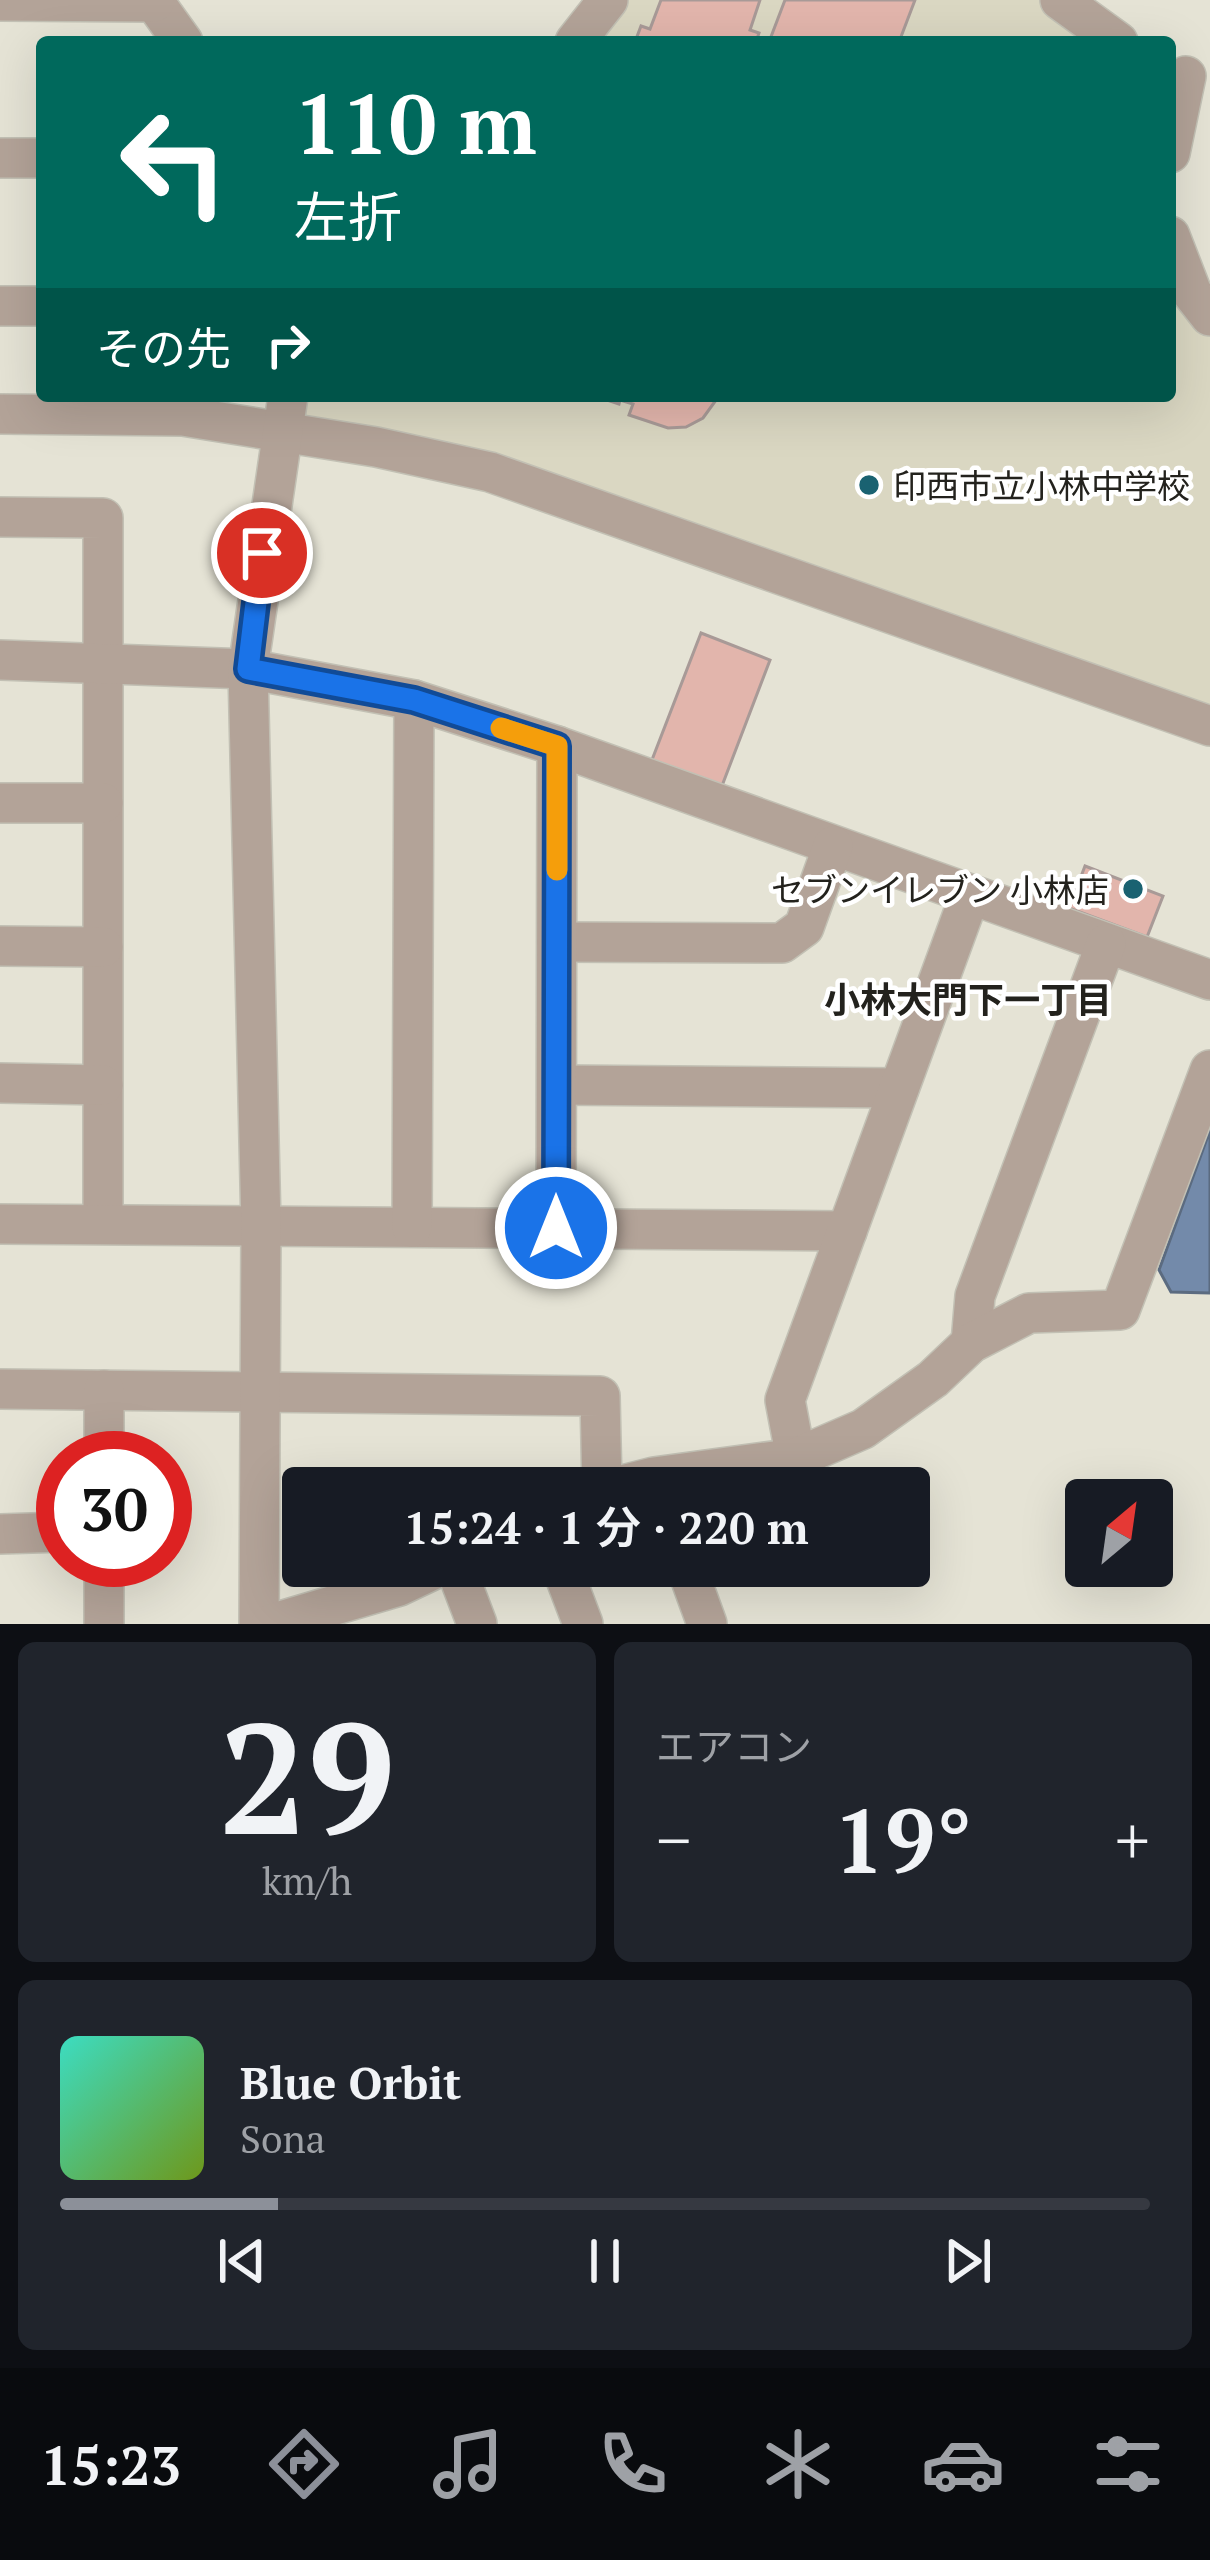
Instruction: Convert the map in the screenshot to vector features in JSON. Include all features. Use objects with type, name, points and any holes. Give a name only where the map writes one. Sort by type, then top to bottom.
[{"type":"street","points":[[580,36],[608,0]]},
{"type":"street","points":[[1060,0],[1110,36]]},
{"type":"street","points":[[0,1],[153,1],[179,36]]},
{"type":"street","points":[[1176,128],[1189,73]]},
{"type":"street","points":[[0,158],[36,158]]},
{"type":"street","points":[[1176,252],[1192,293],[1210,316]]},
{"type":"street","points":[[0,306],[36,306]]},
{"type":"street","points":[[0,414],[285,415],[376,447],[490,472],[1210,726]]},
{"type":"street","points":[[259,1624],[261,1226],[248,669],[285,415]]},
{"type":"street","points":[[0,517],[103,518],[103,1224]]},
{"type":"street","points":[[0,660],[248,669],[414,700],[557,746],[1210,980]]},
{"type":"street","points":[[412,1227],[414,700]]},
{"type":"street","points":[[556,1228],[557,746]]},
{"type":"street","points":[[0,803],[103,803]]},
{"type":"street","points":[[557,942],[782,943],[804,927],[833,846]]},
{"type":"street","points":[[796,1458],[785,1400],[970,895]]},
{"type":"street","points":[[971,1343],[975,1296],[1106,944]]},
{"type":"street","points":[[0,946],[103,947]]},
{"type":"street","points":[[744,1467],[796,1458],[863,1429],[933,1379],[971,1343],[1029,1313],[1120,1310],[1210,1070]]},
{"type":"street","points":[[0,1083],[103,1084]]},
{"type":"street","points":[[557,1085],[899,1088]]},
{"type":"street","points":[[0,1224],[847,1231]]},
{"type":"street","points":[[0,1388],[600,1396],[602,1467]]},
{"type":"street","points":[[104,1390],[104,1431]]},
{"type":"street","points":[[0,1534],[36,1533]]},
{"type":"street","points":[[104,1587],[104,1624]]},
{"type":"street","points":[[271,1624],[358,1612],[397,1587]]},
{"type":"street","points":[[462,1587],[477,1624]]},
{"type":"street","points":[[569,1587],[583,1624]]},
{"type":"street","points":[[694,1587],[707,1624]]},
{"type":"shaded area","points":[[625,0],[1060,0],[1110,36],[594,36]]},
{"type":"shaded area","name":"印西市立小林中学校","points":[[1176,248],[1210,316],[1210,726],[642,523],[282,434],[287,402],[1176,402]]},
{"type":"water","points":[[1210,1130],[1210,1293],[1171,1292],[1159,1270]]},
{"type":"building","points":[[661,0],[760,0],[750,30],[758,36],[637,36],[641,26],[650,29]]},
{"type":"building","points":[[785,0],[915,0],[901,36],[771,36]]},
{"type":"building","points":[[626,402],[715,402],[703,418],[686,427],[668,428],[629,415],[633,404]]},
{"type":"building","points":[[701,633],[770,660],[720,791],[650,765]]},
{"type":"building","points":[[1085,866],[1163,896],[1147,937],[1069,908]]},
{"type":"slow traffic","points":[[501,728],[557,746],[557,870]]},
{"type":"place","name":"印西市立小林中学校","points":[[869,485]]},
{"type":"place","name":"セブンイレブン 小林店","points":[[1133,889]]},
{"type":"district","name":"小林大門下一丁目","points":[[968,999]]},
{"type":"route","points":[[262,553],[248,669],[414,700],[557,746],[556,1228]]}]
